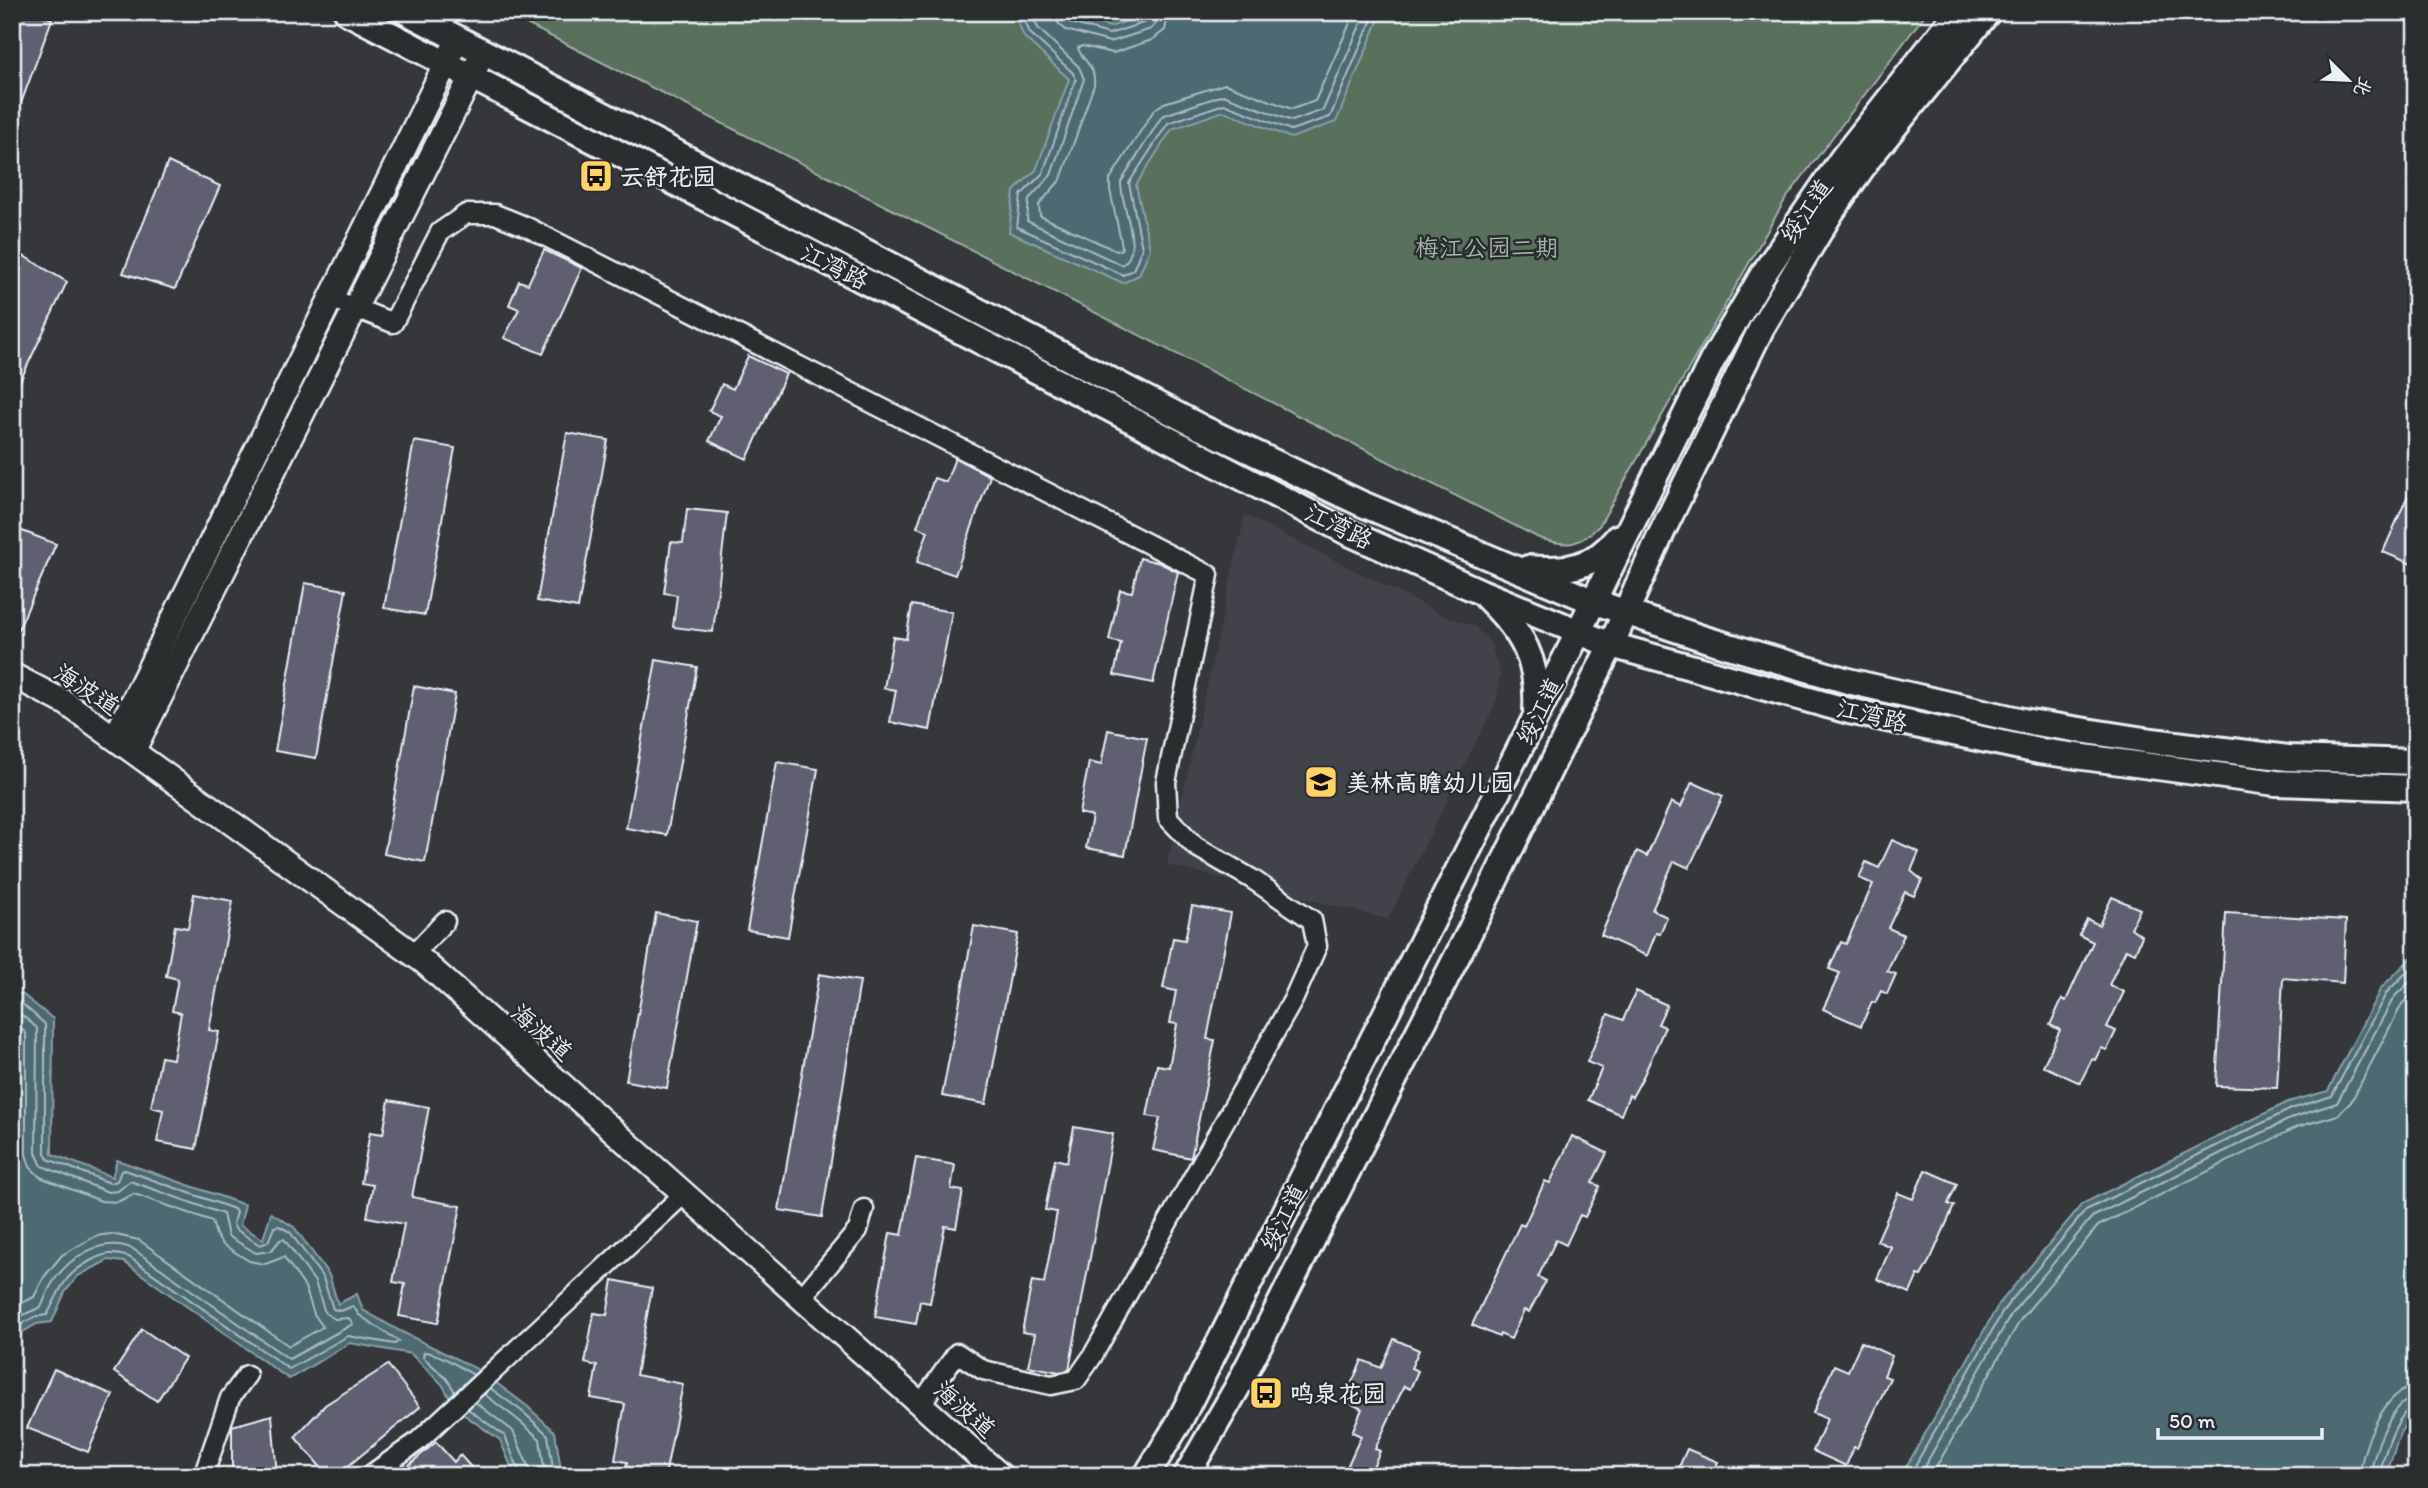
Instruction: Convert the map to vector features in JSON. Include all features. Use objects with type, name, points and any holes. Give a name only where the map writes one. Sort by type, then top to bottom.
[{"type":"main road","name":"江湾路","points":[[347,12],[1347,532],[1570,635],[1849,711],[2039,751],[2276,783],[2416,788]]},
{"type":"main road","name":"江湾路","points":[[407,12],[1202,428],[1360,503],[1625,612],[1705,639],[1848,681],[2023,722],[2287,758],[2416,762]]},
{"type":"main road","name":"绥江道","points":[[1146,1476],[1178,1424],[1535,717],[1570,635],[1712,361],[1762,276],[1842,159],[1958,12]]},
{"type":"main road","name":"绥江道","points":[[1186,1476],[1214,1430],[1278,1309],[1568,731],[1762,327],[1830,214],[1869,158],[1988,12]]},
{"type":"main road","points":[[1496,561],[1528,568],[1573,568],[1593,560],[1612,545],[1633,518]]},
{"type":"main road","points":[[1481,592],[1527,600],[1590,596],[1636,562],[1662,532]]},
{"type":"main road","points":[[1496,561],[1532,589],[1570,635],[1573,700],[1568,731]]},
{"type":"main road","points":[[1481,592],[1509,621],[1530,654],[1537,691],[1535,717]]},
{"type":"street","points":[[124,745],[330,298],[458,39]]},
{"type":"street","points":[[124,745],[355,308],[484,52]]},
{"type":"street","points":[[330,298],[393,323],[440,232],[467,214],[495,214],[527,227],[1209,575],[1166,782],[1168,818],[1195,846],[1252,879],[1312,920],[1317,946],[1293,1000],[1092,1357],[1076,1380],[1051,1385],[982,1370],[957,1353],[920,1405]]},
{"type":"street","name":"海波道","points":[[12,675],[66,703],[413,955],[685,1193],[1001,1476]]},
{"type":"street","points":[[413,955],[445,920]]},
{"type":"street","points":[[369,1476],[417,1442],[685,1193]]},
{"type":"street","points":[[802,1297],[858,1230],[864,1209]]},
{"type":"street","points":[[205,1476],[230,1398],[247,1376]]},
{"type":"shaded area","name":"美林高瞻幼儿园","points":[[1245,515],[1445,616],[1474,626],[1491,644],[1500,672],[1497,700],[1388,919],[1167,865]]},
{"type":"green space","name":"梅江公园二期","points":[[503,12],[1927,12],[1785,200],[1599,526],[1584,538],[1565,544],[1539,538]]},
{"type":"water","points":[[1014,12],[1069,12],[1074,17],[1110,27],[1152,12],[1382,12],[1336,122],[1291,138],[1224,111],[1172,129],[1136,185],[1150,249],[1139,275],[1123,283],[1009,232],[1014,191],[1036,170],[1069,79],[1024,37]]},
{"type":"water","points":[[2416,953],[2416,1409],[2400,1433],[2386,1476],[1901,1476],[1999,1304],[2082,1204],[2288,1102],[2328,1091],[2381,988]]},
{"type":"water","points":[[12,994],[22,994],[53,1019],[52,1154],[112,1177],[117,1160],[245,1205],[240,1225],[263,1239],[271,1213],[294,1227],[329,1275],[338,1304],[357,1294],[363,1310],[479,1370],[527,1406],[555,1432],[562,1476],[515,1476],[500,1440],[456,1409],[442,1384],[411,1354],[350,1343],[289,1379],[124,1262],[108,1260],[78,1276],[65,1292],[52,1322],[37,1324],[12,1338]]},
{"type":"building","points":[[12,12],[34,12],[52,19],[14,122],[12,121]]},
{"type":"building","points":[[168,162],[220,186],[175,289],[123,273]]},
{"type":"building","points":[[12,249],[67,282],[12,398]]},
{"type":"building","points":[[544,250],[582,268],[543,354],[504,338],[519,309],[509,305],[519,281],[528,284]]},
{"type":"building","points":[[748,356],[786,374],[747,459],[709,441],[721,416],[709,411],[722,384],[733,389]]},
{"type":"building","points":[[567,433],[608,440],[578,608],[537,601]]},
{"type":"building","points":[[414,441],[455,448],[425,615],[384,608]]},
{"type":"building","points":[[955,458],[990,476],[955,575],[917,562],[928,531],[917,527],[934,478],[946,482]]},
{"type":"building","points":[[2416,477],[2416,566],[2383,552]]},
{"type":"building","points":[[687,509],[727,513],[713,632],[673,627],[677,595],[664,593],[671,542],[683,543]]},
{"type":"building","points":[[12,527],[56,544],[12,644]]},
{"type":"building","points":[[1140,558],[1160,563],[1178,572],[1153,683],[1114,675],[1121,643],[1109,640],[1120,590],[1132,592]]},
{"type":"building","points":[[305,583],[346,590],[316,758],[275,751]]},
{"type":"building","points":[[912,605],[952,612],[930,730],[890,722],[896,690],[884,688],[893,637],[906,639]]},
{"type":"building","points":[[656,660],[697,667],[667,835],[626,828]]},
{"type":"building","points":[[414,686],[455,694],[425,862],[384,854]]},
{"type":"building","points":[[1108,730],[1147,738],[1125,855],[1086,848],[1092,816],[1079,813],[1089,762],[1101,765]]},
{"type":"building","points":[[777,762],[818,769],[788,937],[747,930]]},
{"type":"building","points":[[1692,782],[1723,796],[1689,868],[1674,861],[1652,910],[1667,917],[1660,934],[1656,933],[1647,956],[1601,935],[1637,851],[1647,856],[1671,802],[1681,807]]},
{"type":"building","points":[[1892,840],[1919,852],[1911,871],[1922,880],[1914,896],[1905,892],[1888,928],[1904,935],[1887,971],[1896,974],[1887,994],[1881,991],[1875,1003],[1872,1002],[1861,1026],[1823,1009],[1840,973],[1829,969],[1841,942],[1846,944],[1873,884],[1859,878],[1866,862],[1879,868]]},
{"type":"building","points":[[194,894],[233,901],[209,1030],[219,1032],[196,1149],[157,1142],[163,1110],[151,1107],[161,1057],[173,1059],[181,1013],[172,1011],[178,979],[166,976],[175,926],[188,928]]},
{"type":"building","points":[[2112,897],[2140,909],[2131,928],[2142,936],[2135,953],[2126,949],[2109,985],[2124,992],[2107,1027],[2116,1031],[2107,1050],[2101,1048],[2095,1060],[2092,1059],[2080,1083],[2043,1066],[2060,1030],[2050,1025],[2062,999],[2066,1001],[2093,942],[2079,935],[2087,919],[2099,925]]},
{"type":"building","points":[[1192,906],[1231,913],[1207,1039],[1215,1040],[1191,1158],[1153,1150],[1160,1118],[1147,1116],[1157,1065],[1169,1067],[1177,1024],[1170,1023],[1176,991],[1163,988],[1173,938],[1185,940]]},
{"type":"building","points":[[656,913],[697,921],[667,1088],[626,1081]]},
{"type":"building","points":[[2226,913],[2346,920],[2343,983],[2283,978],[2277,1088],[2216,1086]]},
{"type":"building","points":[[974,926],[1018,934],[986,1104],[942,1096]]},
{"type":"building","points":[[819,974],[860,981],[822,1217],[779,1210]]},
{"type":"building","points":[[1636,991],[1667,1005],[1658,1024],[1665,1027],[1643,1077],[1632,1097],[1629,1095],[1621,1115],[1588,1100],[1602,1068],[1587,1062],[1608,1014],[1623,1020]]},
{"type":"building","points":[[389,1100],[429,1107],[412,1197],[461,1206],[438,1323],[399,1316],[405,1284],[393,1282],[404,1224],[367,1217],[373,1185],[361,1183],[370,1132],[383,1134]]},
{"type":"building","points":[[1074,1127],[1113,1134],[1069,1370],[1059,1372],[1028,1366],[1035,1334],[1022,1332],[1032,1281],[1044,1283],[1049,1257],[1057,1212],[1045,1210],[1055,1159],[1067,1162]]},
{"type":"building","points":[[1572,1136],[1607,1153],[1592,1183],[1600,1186],[1585,1217],[1580,1215],[1566,1245],[1556,1240],[1538,1277],[1546,1281],[1529,1312],[1524,1310],[1511,1339],[1500,1334],[1499,1337],[1472,1325],[1520,1224],[1524,1226],[1545,1181],[1550,1183]]},
{"type":"building","points":[[916,1158],[955,1165],[951,1189],[963,1191],[956,1228],[945,1226],[930,1303],[920,1301],[916,1324],[875,1317],[890,1233],[902,1235]]},
{"type":"building","points":[[1925,1170],[1957,1184],[1948,1204],[1954,1206],[1932,1256],[1921,1276],[1918,1275],[1910,1293],[1877,1279],[1891,1247],[1877,1241],[1898,1193],[1913,1199]]},
{"type":"building","points":[[613,1280],[652,1288],[636,1375],[683,1384],[665,1476],[625,1476],[627,1462],[615,1460],[625,1404],[591,1398],[597,1366],[585,1363],[594,1313],[607,1315]]},
{"type":"building","points":[[142,1329],[185,1358],[157,1401],[114,1372]]},
{"type":"building","points":[[1394,1339],[1419,1350],[1411,1368],[1418,1371],[1410,1389],[1404,1386],[1375,1449],[1380,1451],[1369,1476],[1343,1476],[1361,1436],[1352,1432],[1362,1409],[1344,1400],[1362,1360],[1381,1368]]},
{"type":"building","points":[[1861,1342],[1892,1356],[1884,1376],[1890,1378],[1846,1466],[1813,1451],[1827,1419],[1813,1413],[1834,1365],[1848,1371]]},
{"type":"building","points":[[388,1365],[420,1407],[336,1476],[328,1476],[295,1437],[325,1405]]},
{"type":"building","points":[[54,1369],[113,1395],[88,1452],[27,1428]]},
{"type":"building","points":[[272,1415],[277,1476],[232,1476],[232,1426]]},
{"type":"building","points":[[436,1442],[454,1462],[460,1455],[479,1476],[396,1476]]},
{"type":"building","points":[[1687,1449],[1718,1462],[1712,1476],[1675,1476]]},
{"type":"place","name":"云舒花园","points":[[596,176]]},
{"type":"place","name":"美林高瞻幼儿园","points":[[1321,782]]},
{"type":"place","name":"鸣泉花园","points":[[1266,1393]]}]
